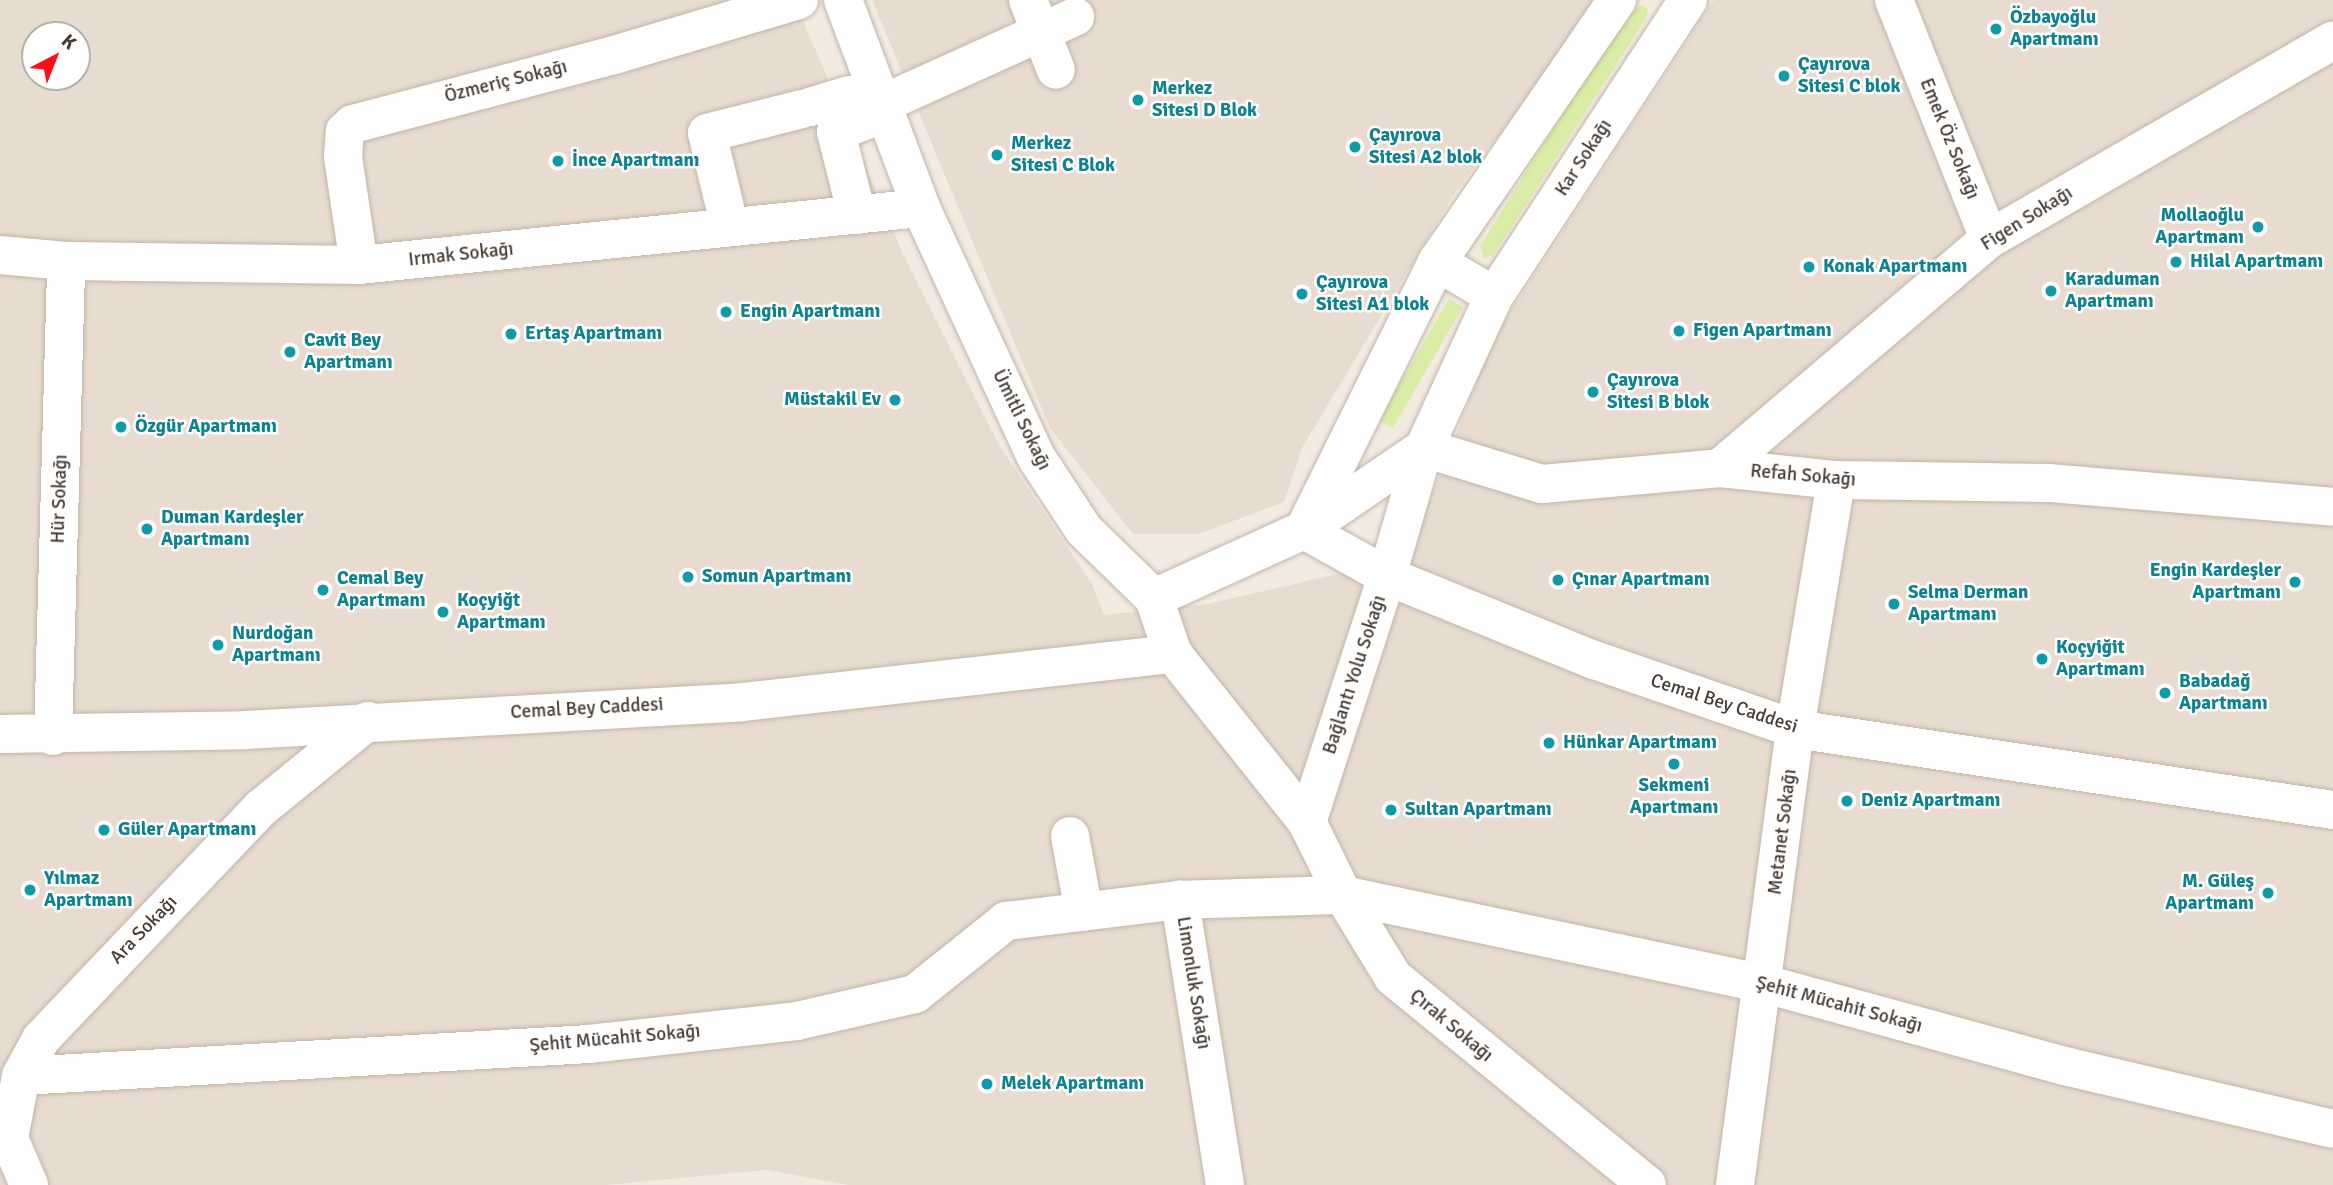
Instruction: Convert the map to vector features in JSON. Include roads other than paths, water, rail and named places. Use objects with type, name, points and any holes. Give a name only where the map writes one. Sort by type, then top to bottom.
[{"type":"street","name":"Özmeriç Sokağı","points":[[359,265],[343,157],[345,131],[353,124],[614,55],[799,0]]},
{"type":"street","name":"Ümitli Sokağı","points":[[843,0],[872,104],[1035,457],[1084,530],[1154,598],[1173,654],[1307,822]]},
{"type":"street","points":[[1304,530],[1437,262],[1617,0]]},
{"type":"street","name":"Emek Öz Sokağı","points":[[1894,0],[1989,239]]},
{"type":"street","name":"Kar Sokağı","points":[[1424,448],[1494,296],[1670,6]]},
{"type":"street","points":[[1034,17],[1056,70]]},
{"type":"street","points":[[857,215],[836,134],[872,104],[1034,17],[1076,17]]},
{"type":"street","name":"Figen Sokağı","points":[[1720,468],[1989,239],[2333,40]]},
{"type":"street","points":[[725,207],[707,133],[806,108],[872,104]]},
{"type":"street","name":"Irmak Sokağı","points":[[0,255],[66,261],[359,265],[921,208]]},
{"type":"street","name":"Hür Sokağı","points":[[53,736],[66,261]]},
{"type":"street","points":[[1437,262],[1494,296]]},
{"type":"street","points":[[1154,598],[1304,530],[1424,448]]},
{"type":"street","points":[[1387,576],[1424,448]]},
{"type":"street","name":"Refah Sokağı","points":[[1424,448],[1542,484],[1720,468],[1836,480],[2049,484],[2333,507]]},
{"type":"street","name":"Metanet Sokağı","points":[[1735,1185],[1765,984],[1795,729],[1836,480]]},
{"type":"street","name":"Bağlantı Yolu Sokağı","points":[[1304,530],[1387,576],[1307,822]]},
{"type":"street","name":"Cemal Bey Caddesi","points":[[1387,576],[1594,660],[1795,729],[2333,810]]},
{"type":"street","name":"Cemal Bey Caddesi","points":[[0,734],[53,736],[246,730],[368,721],[743,702],[1173,654]]},
{"type":"street","name":"Ara Sokağı","points":[[29,1185],[4,1137],[21,1076],[41,1039],[243,827],[368,721]]},
{"type":"street","name":"Çırak Sokağı","points":[[1307,822],[1343,895],[1393,977],[1647,1185]]},
{"type":"street","points":[[1070,836],[1084,912]]},
{"type":"street","name":"Şehit Mücahit Sokağı","points":[[1343,895],[1765,984],[2065,1066],[2333,1129]]},
{"type":"street","name":"Limonluk Sokağı","points":[[1225,1185],[1180,900],[1343,895]]},
{"type":"street","name":"Şehit Mücahit Sokağı","points":[[21,1076],[589,1044],[797,1021],[915,994],[1006,921],[1180,900]]},
{"type":"place","name":"Özbayoğlu Apartmanı","points":[[1996,29]]},
{"type":"place","name":"Çayırova Sitesi C blok","points":[[1784,76]]},
{"type":"place","name":"Merkez Sitesi D Blok","points":[[1138,100]]},
{"type":"place","name":"Çayırova Sitesi A2 blok","points":[[1355,147]]},
{"type":"place","name":"Merkez Sitesi C Blok","points":[[997,155]]},
{"type":"place","name":"İnce Apartmanı","points":[[558,161]]},
{"type":"place","name":"Mollaoğlu Apartmanı","points":[[2258,227]]},
{"type":"place","name":"Hilal Apartmanı","points":[[2176,262]]},
{"type":"place","name":"Konak Apartmanı","points":[[1809,267]]},
{"type":"place","name":"Karaduman Apartmanı","points":[[2051,291]]},
{"type":"place","name":"Çayırova Sitesi A1 blok","points":[[1302,294]]},
{"type":"place","name":"Engin Apartmanı","points":[[726,312]]},
{"type":"place","name":"Figen Apartmanı","points":[[1679,331]]},
{"type":"place","name":"Ertaş Apartmanı","points":[[511,334]]},
{"type":"place","name":"Cavit Bey Apartmanı","points":[[290,352]]},
{"type":"place","name":"Çayırova Sitesi B blok","points":[[1593,392]]},
{"type":"place","name":"Müstakil Ev","points":[[895,400]]},
{"type":"place","name":"Özgür Apartmanı","points":[[121,427]]},
{"type":"place","name":"Duman Kardeşler Apartmanı","points":[[147,529]]},
{"type":"place","name":"Somun Apartmanı","points":[[688,577]]},
{"type":"place","name":"Çınar Apartmanı","points":[[1558,580]]},
{"type":"place","name":"Engin Kardeşler Apartmanı","points":[[2295,582]]},
{"type":"place","name":"Cemal Bey Apartmanı","points":[[323,590]]},
{"type":"place","name":"Selma Derman Apartmanı","points":[[1894,604]]},
{"type":"place","name":"Koçyiğt Apartmanı","points":[[443,612]]},
{"type":"place","name":"Nurdoğan Apartmanı","points":[[218,645]]},
{"type":"place","name":"Koçyiğit Apartmanı","points":[[2042,659]]},
{"type":"place","name":"Babadağ Apartmanı","points":[[2165,693]]},
{"type":"place","name":"Hünkar Apartmanı","points":[[1549,743]]},
{"type":"place","name":"Sekmeni Apartmanı","points":[[1674,764]]},
{"type":"place","name":"Deniz Apartmanı","points":[[1847,801]]},
{"type":"place","name":"Sultan Apartmanı","points":[[1391,810]]},
{"type":"place","name":"Güler Apartmanı","points":[[104,830]]},
{"type":"place","name":"Yılmaz Apartmanı","points":[[30,890]]},
{"type":"place","name":"M. Güleş Apartmanı","points":[[2268,893]]},
{"type":"place","name":"Melek Apartmanı","points":[[987,1084]]}]
